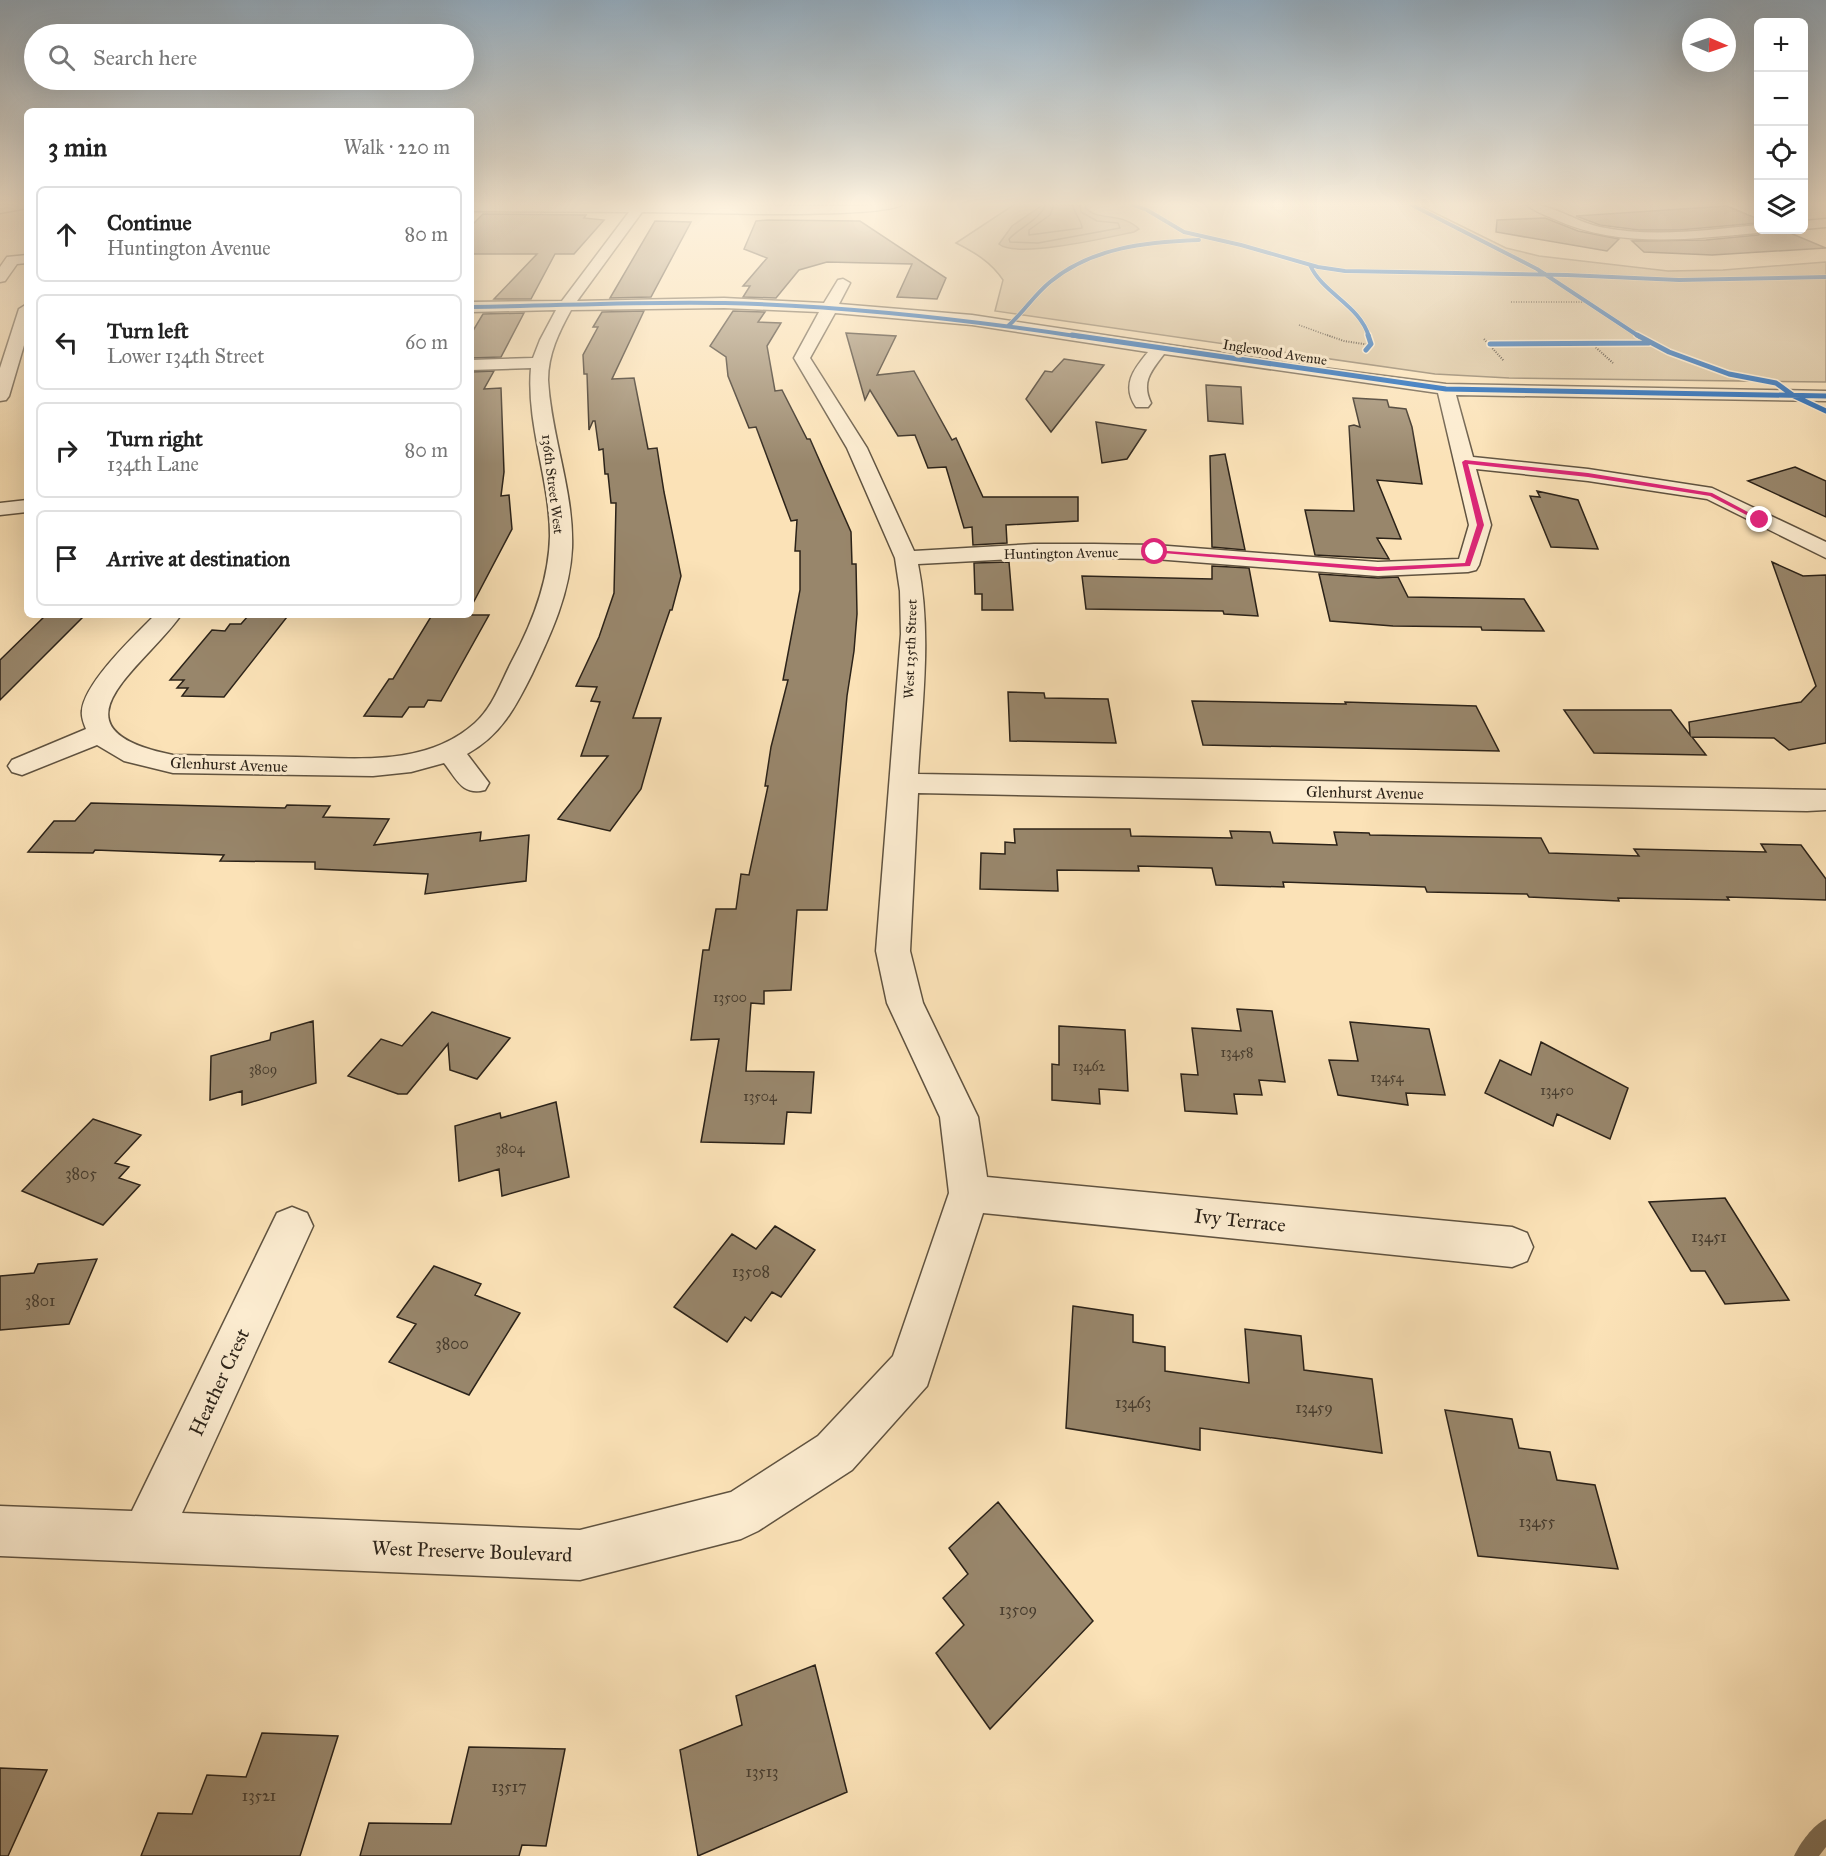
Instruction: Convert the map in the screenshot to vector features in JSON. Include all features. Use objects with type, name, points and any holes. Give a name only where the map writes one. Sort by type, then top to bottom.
[{"type":"street","name":"136th Street West","points":[[450,752],[475,739],[494,722],[543,627],[555,588],[560,561],[560,528],[541,395],[540,363],[547,342],[578,291]]},
{"type":"street","points":[[828,307],[839,291]]},
{"type":"street","name":"Inglewood Avenue","points":[[474,307],[724,303],[828,307],[972,320],[1446,389],[1826,396]]},
{"type":"street","name":"West 135th Street","points":[[828,307],[802,358],[857,448],[906,558],[912,591],[913,634],[893,951]]},
{"type":"street","points":[[0,396],[24,330]]},
{"type":"street","points":[[1142,403],[1135,392],[1136,381],[1160,348]]},
{"type":"street","points":[[474,365],[540,363]]},
{"type":"street","points":[[1446,389],[1465,462],[1588,475],[1712,495],[1826,551]]},
{"type":"street","name":"Huntington Avenue","points":[[906,558],[1034,551],[1094,551],[1155,552],[1378,569],[1468,565],[1480,525],[1465,462]]},
{"type":"street","points":[[0,509],[24,506]]},
{"type":"street","points":[[22,766],[101,733],[95,712],[98,696],[111,678],[166,618]]},
{"type":"street","name":"Glenhurst Avenue","points":[[101,733],[113,747],[142,758],[173,764],[373,767],[411,763],[450,752]]},
{"type":"street","points":[[450,752],[475,783]]},
{"type":"street","name":"Glenhurst Avenue","points":[[903,783],[1826,800]]},
{"type":"street","name":"West Preserve Boulevard","points":[[0,1531],[580,1555],[741,1514],[835,1453],[911,1370],[969,1193],[959,1117],[905,1003],[893,951]]},
{"type":"street","name":"Ivy Terrace","points":[[969,1193],[1512,1247]]},
{"type":"street","name":"Heather Crest","points":[[146,1538],[292,1226]]},
{"type":"path","points":[[1573,293],[1596,308]]},
{"type":"path","points":[[1511,302],[1587,302]]},
{"type":"path","points":[[1299,325],[1344,341],[1368,344]]},
{"type":"path","points":[[1491,342],[1504,361]]},
{"type":"path","points":[[1587,344],[1612,344]]},
{"type":"path","points":[[1587,344],[1613,363]]},
{"type":"shaded area","points":[[1000,291],[1826,291],[1826,382],[1509,378],[1435,374],[995,311]]},
{"type":"building","points":[[502,291],[535,291],[531,299],[494,299]]},
{"type":"building","points":[[614,291],[654,291],[651,297],[610,298]]},
{"type":"building","points":[[747,291],[782,291],[776,298],[743,297]]},
{"type":"building","points":[[900,291],[941,291],[937,299],[897,297]]},
{"type":"building","points":[[644,311],[612,379],[634,378],[648,449],[657,448],[681,576],[672,610],[670,610],[633,718],[661,718],[641,789],[610,831],[558,819],[608,756],[581,756],[600,702],[591,701],[597,687],[576,686],[599,637],[614,593],[616,503],[611,503],[608,474],[605,474],[603,449],[599,450],[595,421],[589,430],[587,374],[584,374],[583,355],[598,327],[593,327],[602,312]]},
{"type":"building","points":[[733,311],[765,312],[758,322],[781,323],[767,346],[775,391],[782,390],[807,439],[810,439],[851,532],[852,564],[856,564],[857,614],[854,651],[847,696],[827,910],[797,910],[791,990],[764,991],[764,1004],[751,1003],[746,1071],[814,1072],[811,1113],[787,1112],[784,1144],[701,1142],[719,1039],[691,1040],[703,950],[709,950],[716,909],[736,909],[741,874],[749,875],[768,786],[765,786],[771,747],[788,680],[783,680],[800,590],[800,551],[795,551],[797,520],[791,521],[756,427],[749,428],[728,376],[726,357],[710,346]]},
{"type":"building","points":[[524,313],[501,357],[474,358],[474,329],[483,314]]},
{"type":"building","points":[[846,333],[896,336],[877,375],[914,371],[952,440],[956,438],[983,497],[1078,497],[1078,521],[1006,525],[1007,543],[973,545],[972,527],[964,528],[946,467],[928,468],[915,435],[898,436],[870,390],[865,400]]},
{"type":"building","points":[[1064,359],[1104,365],[1051,432],[1026,399],[1045,371],[1052,372]]},
{"type":"building","points":[[494,371],[484,389],[501,388],[504,472],[501,496],[509,495],[512,529],[474,601],[474,372]]},
{"type":"building","points":[[1206,385],[1241,387],[1243,424],[1208,421]]},
{"type":"building","points":[[1353,398],[1387,400],[1389,407],[1406,409],[1412,427],[1422,484],[1377,480],[1401,539],[1377,538],[1389,559],[1315,555],[1305,510],[1354,511],[1349,426],[1360,427]]},
{"type":"building","points":[[1096,422],[1146,430],[1127,459],[1102,463]]},
{"type":"building","points":[[1225,454],[1245,550],[1212,547],[1210,456]]},
{"type":"building","points":[[1795,467],[1826,481],[1826,517],[1748,481]]},
{"type":"building","points":[[1537,491],[1578,500],[1598,549],[1551,547],[1530,496],[1540,497]]},
{"type":"building","points":[[1009,562],[1013,610],[982,610],[982,594],[975,594],[974,563]]},
{"type":"building","points":[[1772,562],[1803,576],[1826,575],[1826,743],[1789,750],[1774,738],[1692,737],[1706,755],[1594,753],[1564,710],[1671,710],[1690,735],[1689,722],[1801,702],[1816,686]]},
{"type":"building","points":[[1212,566],[1249,568],[1258,616],[1224,614],[1223,611],[1086,609],[1082,576],[1212,579]]},
{"type":"building","points":[[1319,574],[1398,577],[1408,597],[1524,599],[1544,631],[1482,630],[1481,627],[1393,626],[1330,621]]},
{"type":"building","points":[[474,615],[489,615],[441,701],[428,700],[424,707],[409,707],[402,717],[364,716],[389,679],[393,679],[430,618],[474,618]]},
{"type":"building","points":[[43,618],[82,618],[0,700],[0,660]]},
{"type":"building","points":[[246,618],[286,618],[224,697],[182,696],[188,688],[177,688],[184,680],[170,680],[212,630],[225,631],[230,624],[241,624]]},
{"type":"building","points":[[1008,692],[1044,693],[1045,698],[1108,699],[1116,743],[1010,741]]},
{"type":"building","points":[[1192,701],[1476,706],[1499,751],[1203,745]]},
{"type":"building","points":[[91,803],[285,808],[287,805],[330,806],[323,817],[389,819],[374,845],[481,832],[480,841],[529,835],[526,881],[425,894],[428,874],[315,869],[315,862],[220,861],[224,855],[95,850],[93,853],[28,852],[54,821],[75,821]]},
{"type":"building","points":[[1014,829],[1130,829],[1131,836],[1232,838],[1230,831],[1270,832],[1273,843],[1337,845],[1334,832],[1369,833],[1370,835],[1541,838],[1549,853],[1639,856],[1634,849],[1766,852],[1761,844],[1801,845],[1826,879],[1826,900],[1727,897],[1729,900],[1618,898],[1619,901],[1529,897],[1527,894],[1427,892],[1425,887],[1283,882],[1284,887],[1216,885],[1212,868],[1138,866],[1139,871],[1057,870],[1058,891],[980,889],[981,853],[1005,854],[1005,842],[1015,843]]},
{"type":"building","points":[[1237,1009],[1272,1011],[1285,1082],[1259,1080],[1262,1095],[1234,1094],[1237,1114],[1185,1111],[1181,1074],[1198,1075],[1192,1028],[1241,1031]]},
{"type":"building","points":[[432,1012],[510,1038],[477,1079],[450,1070],[448,1044],[407,1094],[398,1094],[348,1076],[381,1039],[402,1046]]},
{"type":"building","points":[[313,1021],[316,1083],[242,1105],[242,1091],[210,1100],[211,1056],[270,1040],[271,1033]]},
{"type":"building","points":[[1350,1022],[1429,1029],[1445,1095],[1406,1093],[1408,1105],[1338,1095],[1329,1060],[1358,1061]]},
{"type":"building","points":[[1059,1026],[1125,1030],[1128,1091],[1099,1089],[1100,1104],[1052,1100],[1052,1064],[1059,1065]]},
{"type":"building","points":[[1541,1042],[1628,1088],[1610,1139],[1557,1114],[1553,1126],[1485,1093],[1500,1060],[1531,1075]]},
{"type":"building","points":[[556,1102],[569,1177],[502,1196],[499,1169],[459,1181],[455,1126],[500,1113],[501,1118]]},
{"type":"building","points":[[93,1119],[141,1135],[115,1163],[129,1167],[119,1178],[140,1185],[103,1225],[22,1191]]},
{"type":"building","points":[[1725,1198],[1789,1300],[1725,1304],[1705,1271],[1691,1271],[1649,1202]]},
{"type":"building","points":[[775,1226],[815,1250],[781,1297],[772,1292],[751,1321],[745,1317],[727,1342],[674,1307],[732,1234],[756,1249]]},
{"type":"building","points":[[97,1259],[69,1324],[0,1330],[0,1276],[34,1273],[38,1264]]},
{"type":"building","points":[[434,1266],[481,1284],[475,1295],[520,1313],[469,1395],[389,1362],[416,1324],[397,1317]]},
{"type":"building","points":[[1073,1306],[1133,1315],[1133,1342],[1165,1347],[1165,1371],[1249,1383],[1245,1329],[1301,1336],[1304,1370],[1372,1379],[1382,1453],[1200,1428],[1200,1450],[1066,1428]]},
{"type":"building","points":[[1445,1410],[1512,1419],[1519,1448],[1550,1452],[1557,1480],[1595,1485],[1618,1569],[1478,1556]]},
{"type":"building","points":[[998,1502],[1093,1621],[990,1729],[936,1653],[964,1625],[943,1598],[968,1574],[949,1548]]},
{"type":"building","points":[[815,1665],[847,1792],[698,1856],[680,1750],[742,1725],[736,1696]]},
{"type":"building","points":[[262,1733],[338,1736],[300,1856],[141,1856],[158,1813],[192,1814],[207,1775],[246,1777]]},
{"type":"building","points":[[469,1747],[565,1749],[546,1846],[522,1845],[519,1856],[360,1856],[369,1823],[451,1824]]},
{"type":"building","points":[[0,1768],[47,1770],[8,1856],[0,1856]]},
{"type":"waterway","points":[[1805,1856],[1826,1830]]},
{"type":"cycle path","points":[[1008,326],[1041,291]]},
{"type":"cycle path","points":[[1329,291],[1360,318],[1371,344],[1366,350]]},
{"type":"cycle path","points":[[1569,291],[1629,331],[1669,352],[1729,374],[1776,383],[1794,396],[1826,411]]},
{"type":"cycle path","points":[[474,307],[724,303],[872,310],[972,320],[1323,373],[1446,389],[1826,396]]},
{"type":"cycle path","points":[[1490,344],[1649,343]]},
{"type":"route","points":[[1155,552],[1378,569],[1468,565],[1480,525],[1465,462],[1588,475],[1712,495],[1760,520]]}]
